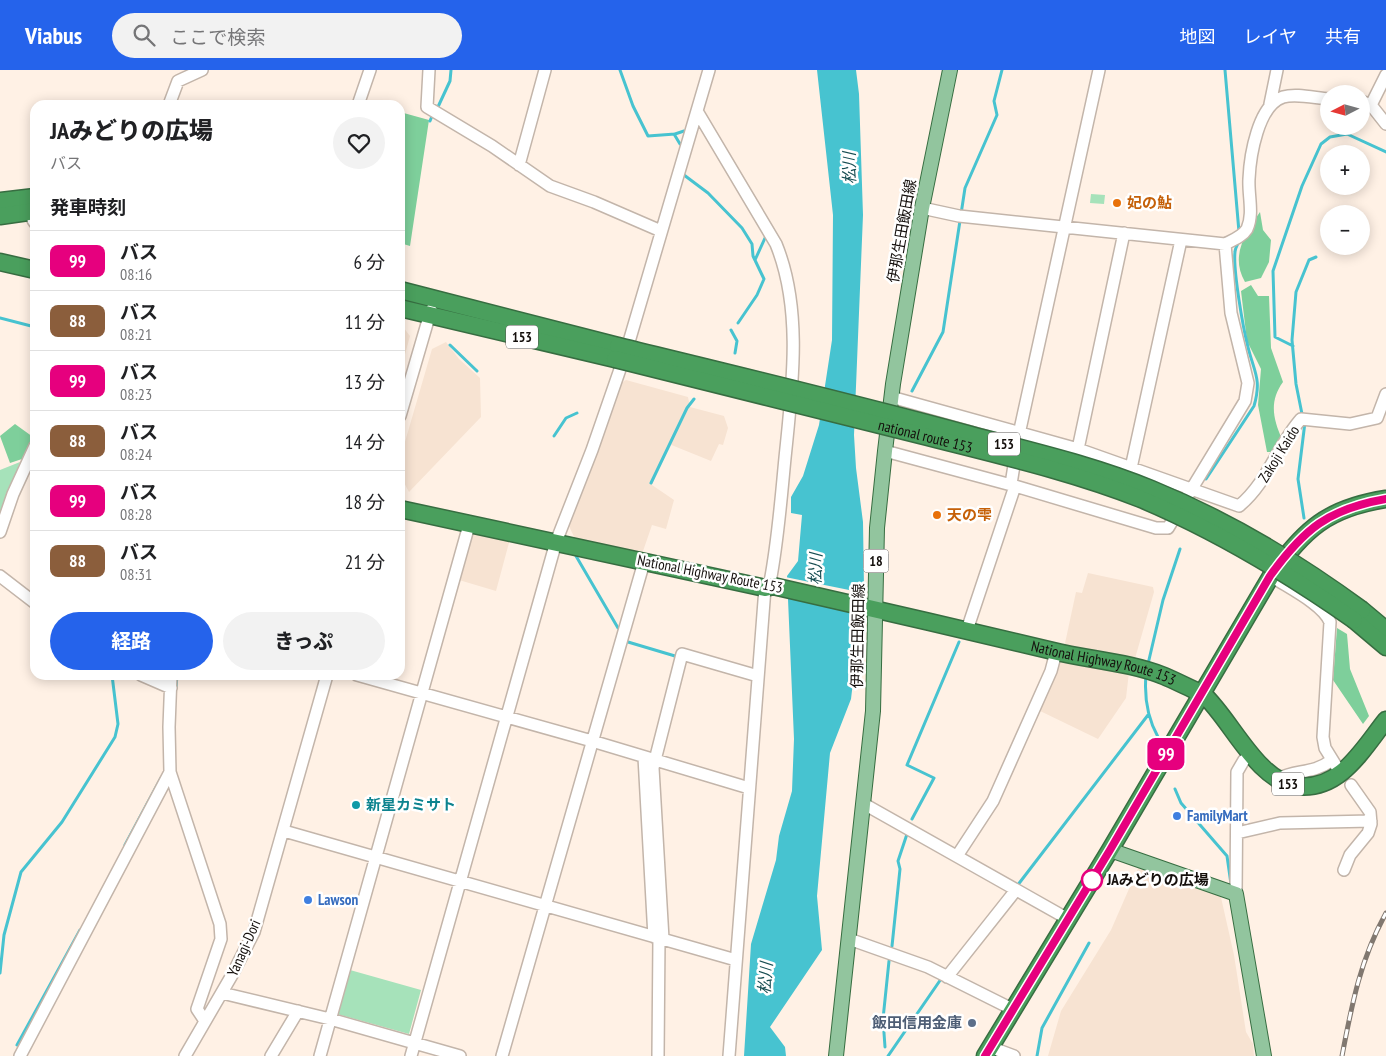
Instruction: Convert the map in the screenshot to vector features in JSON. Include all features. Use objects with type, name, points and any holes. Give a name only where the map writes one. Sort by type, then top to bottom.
[{"type":"highway","points":[[0,201],[30,198]]},
{"type":"highway","points":[[0,216],[30,218]]},
{"type":"highway","points":[[0,262],[30,269]]},
{"type":"highway","name":"153","points":[[405,291],[434,299]]},
{"type":"highway","name":"national route 153","points":[[434,299],[616,352]]},
{"type":"highway","name":"153","points":[[405,309],[429,316]]},
{"type":"highway","name":"national route 153","points":[[429,316],[616,352],[911,418],[1115,475],[1184,503],[1296,562],[1358,615],[1386,647]]},
{"type":"highway","points":[[988,1051],[1110,850],[1197,695],[1270,576],[1291,547],[1318,522],[1343,509],[1386,499]]},
{"type":"highway","name":"National Highway Route 153","points":[[405,510],[644,562],[869,607],[1056,652],[1146,671],[1175,681],[1197,695]]},
{"type":"highway","name":"national route 153","points":[[1358,615],[1386,630]]},
{"type":"highway","name":"153","points":[[1197,695],[1244,760],[1268,782],[1290,790],[1314,791],[1328,788],[1352,774],[1386,736]]},
{"type":"highway","name":"153","points":[[1197,695],[1220,713],[1257,762],[1278,779],[1291,785],[1319,785],[1331,781],[1348,768],[1386,720]]},
{"type":"main road","name":"伊那生田飯田線","points":[[836,1056],[873,711],[869,607],[891,397],[922,208],[950,70]]},
{"type":"main road","points":[[1110,850],[1236,894],[1264,1056]]},
{"type":"street","points":[[171,100],[178,80],[202,70]]},
{"type":"street","points":[[360,100],[370,70]]},
{"type":"street","points":[[429,70],[427,107],[550,186],[594,202],[661,231]]},
{"type":"street","points":[[519,165],[545,70]]},
{"type":"street","points":[[411,1056],[556,542],[592,450],[623,359],[709,70]]},
{"type":"street","points":[[967,630],[1013,485],[1019,434],[1100,70]]},
{"type":"street","points":[[885,451],[1013,485],[1156,528],[1168,528],[1240,409],[1248,392],[1248,383],[1231,314],[1235,238],[1250,218],[1248,179],[1253,149],[1259,125],[1270,104],[1278,70]]},
{"type":"street","points":[[1370,98],[1386,76]]},
{"type":"street","points":[[1270,104],[1283,97],[1320,98]]},
{"type":"street","points":[[1370,107],[1386,124]]},
{"type":"street","points":[[697,111],[776,244],[785,265],[793,340],[793,377],[779,527],[769,587],[758,676],[729,1056]]},
{"type":"street","points":[[922,208],[962,216],[1181,240],[1235,238]]},
{"type":"street","points":[[1078,449],[1124,233]]},
{"type":"street","points":[[1131,468],[1181,240]]},
{"type":"street","points":[[405,399],[434,299]]},
{"type":"street","name":"Zakoji Kaido","points":[[1190,490],[1239,506],[1258,488],[1301,419],[1350,424],[1377,418],[1386,394]]},
{"type":"street","points":[[891,397],[1078,449],[1190,490]]},
{"type":"street","points":[[0,532],[13,494],[30,457]]},
{"type":"street","points":[[320,1056],[374,857],[469,525]]},
{"type":"street","points":[[502,1056],[644,562]]},
{"type":"street","points":[[0,576],[30,599]]},
{"type":"street","points":[[1270,576],[1319,607],[1328,616],[1330,622],[1323,729],[1325,748],[1335,765],[1310,772],[1285,775],[1278,779]]},
{"type":"street","points":[[957,856],[993,801],[1051,671],[1056,652]]},
{"type":"street","points":[[658,1056],[659,938],[649,759],[682,654],[758,676]]},
{"type":"street","points":[[153,680],[171,688]]},
{"type":"street","points":[[171,680],[170,772],[220,924],[221,939],[197,1009],[205,1021]]},
{"type":"street","name":"Yanagi-Dori","points":[[185,1056],[222,993],[254,932],[326,680]]},
{"type":"street","points":[[375,680],[592,741],[749,788]]},
{"type":"street","points":[[1236,894],[1237,772],[1244,760]]},
{"type":"street","points":[[20,1056],[170,772]]},
{"type":"street","points":[[1344,870],[1350,855],[1368,833],[1371,821],[1370,812],[1351,785]]},
{"type":"street","points":[[864,804],[1068,919]]},
{"type":"street","points":[[1237,832],[1280,823],[1371,821]]},
{"type":"street","points":[[284,831],[736,960]]},
{"type":"street","points":[[947,977],[1016,890]]},
{"type":"street","points":[[849,939],[928,967],[1014,1010]]},
{"type":"street","points":[[222,993],[330,1019],[460,1056]]},
{"type":"street","points":[[271,1056],[298,1011]]},
{"type":"street","points":[[988,1051],[1014,1056]]},
{"type":"shaded area","points":[[405,330],[410,336],[405,354]]},
{"type":"shaded area","points":[[446,342],[459,359],[480,378],[481,417],[409,492],[405,484],[405,442],[432,349]]},
{"type":"shaded area","points":[[626,380],[688,397],[690,407],[724,416],[728,428],[723,445],[719,444],[711,461],[669,444],[652,485],[674,500],[666,529],[652,525],[642,554],[575,539],[569,526],[621,383]]},
{"type":"shaded area","points":[[476,531],[510,539],[496,591],[459,580],[471,533]]},
{"type":"shaded area","points":[[1088,573],[1153,587],[1154,592],[1134,662],[1064,648],[1076,592],[1082,593]]},
{"type":"shaded area","points":[[1059,657],[1129,672],[1126,698],[1098,739],[1036,709]]},
{"type":"shaded area","points":[[1139,866],[1220,893],[1234,955],[1246,1032],[1253,1044],[1254,1056],[1048,1056],[1061,1011],[1111,930]]},
{"type":"green space","points":[[405,113],[429,120],[410,246],[405,244]]},
{"type":"green space","points":[[1091,194],[1105,195],[1104,204],[1090,203]]},
{"type":"green space","points":[[1260,212],[1263,230],[1271,240],[1269,262],[1261,278],[1245,282],[1239,263],[1239,254],[1249,229]]},
{"type":"green space","points":[[1251,285],[1258,296],[1269,296],[1271,348],[1283,382],[1274,403],[1276,424],[1282,439],[1273,452],[1267,452],[1258,405],[1261,369],[1247,341],[1241,291]]},
{"type":"green space","points":[[15,424],[30,435],[30,443],[22,459],[10,463],[0,436]]},
{"type":"green space","points":[[20,462],[0,518],[0,470]]},
{"type":"green space","points":[[1337,628],[1347,634],[1350,669],[1369,716],[1363,724],[1333,680]]},
{"type":"green space","points":[[350,970],[421,990],[409,1034],[337,1014]]},
{"type":"water","name":"松川","points":[[817,70],[856,70],[859,94],[863,215],[854,435],[863,522],[864,589],[851,699],[830,753],[817,896],[822,950],[770,1027],[785,1047],[786,1056],[744,1056],[751,944],[776,860],[779,836],[792,791],[794,739],[787,576],[798,561],[802,515],[791,513],[791,497],[803,476],[819,425],[832,340],[833,215]]},
{"type":"pier","points":[[785,577],[859,592],[862,589],[866,590],[865,604],[785,597]]},
{"type":"waterway","points":[[437,109],[450,81],[451,70]]},
{"type":"waterway","points":[[620,70],[633,106],[648,136],[675,134],[684,131]]},
{"type":"waterway","points":[[912,391],[943,332],[965,188],[997,115],[994,101],[1002,70]]},
{"type":"waterway","points":[[1225,70],[1239,232]]},
{"type":"waterway","points":[[430,121],[432,116]]},
{"type":"waterway","points":[[674,134],[680,144]]},
{"type":"waterway","points":[[1293,346],[1275,337],[1273,271],[1302,186],[1321,144],[1330,137],[1347,134],[1386,152]]},
{"type":"waterway","points":[[684,175],[708,193],[742,228],[752,244],[753,256],[764,279],[757,295],[738,323]]},
{"type":"waterway","points":[[755,260],[765,238]]},
{"type":"waterway","points":[[1206,479],[1254,406],[1256,397],[1256,376],[1246,338],[1237,285],[1235,252],[1239,241]]},
{"type":"waterway","points":[[1302,414],[1296,384],[1292,340],[1296,292],[1309,260],[1316,257]]},
{"type":"waterway","points":[[0,318],[30,326]]},
{"type":"waterway","points":[[731,330],[737,341],[735,353]]},
{"type":"waterway","points":[[450,345],[477,371]]},
{"type":"waterway","points":[[651,483],[687,408],[694,399]]},
{"type":"waterway","points":[[554,436],[566,418],[577,413]]},
{"type":"waterway","points":[[1304,518],[1298,479],[1305,422]]},
{"type":"waterway","points":[[1148,664],[1163,600],[1180,549]]},
{"type":"waterway","points":[[576,556],[618,628]]},
{"type":"waterway","points":[[628,642],[675,656],[676,661]]},
{"type":"waterway","points":[[912,819],[934,778],[907,765],[959,642]]},
{"type":"waterway","points":[[1146,675],[1145,692],[1147,707],[1158,737]]},
{"type":"waterway","points":[[0,973],[4,935],[21,872],[62,822],[115,737],[118,724],[113,680]]},
{"type":"waterway","points":[[176,688],[177,680]]},
{"type":"waterway","points":[[1017,886],[1148,715]]},
{"type":"waterway","points":[[125,845],[161,778]]},
{"type":"waterway","points":[[1175,789],[1181,803],[1227,856],[1231,884]]},
{"type":"waterway","points":[[892,946],[900,869],[898,861],[907,834]]},
{"type":"waterway","points":[[17,1045],[80,930]]},
{"type":"waterway","points":[[1037,1056],[1042,1028],[1089,943]]},
{"type":"waterway","points":[[885,1047],[883,1019],[889,961]]},
{"type":"waterway","points":[[888,1056],[941,979]]},
{"type":"railway","points":[[1342,1056],[1353,1000],[1363,965],[1386,913]]},
{"type":"bus line","name":"99","points":[[985,1056],[1110,850],[1270,576],[1291,547],[1318,522],[1343,509],[1386,499]]},
{"type":"place","name":"妃の鮎","points":[[1117,203]]},
{"type":"place","name":"天の雫","points":[[937,515]]},
{"type":"place","name":"新星カミサト","points":[[356,805]]},
{"type":"place","name":"FamilyMart","points":[[1177,816]]},
{"type":"place","name":"JAみどりの広場","points":[[1092,880]]},
{"type":"place","name":"Lawson","points":[[308,900]]},
{"type":"place","name":"飯田信用金庫","points":[[972,1023]]}]
